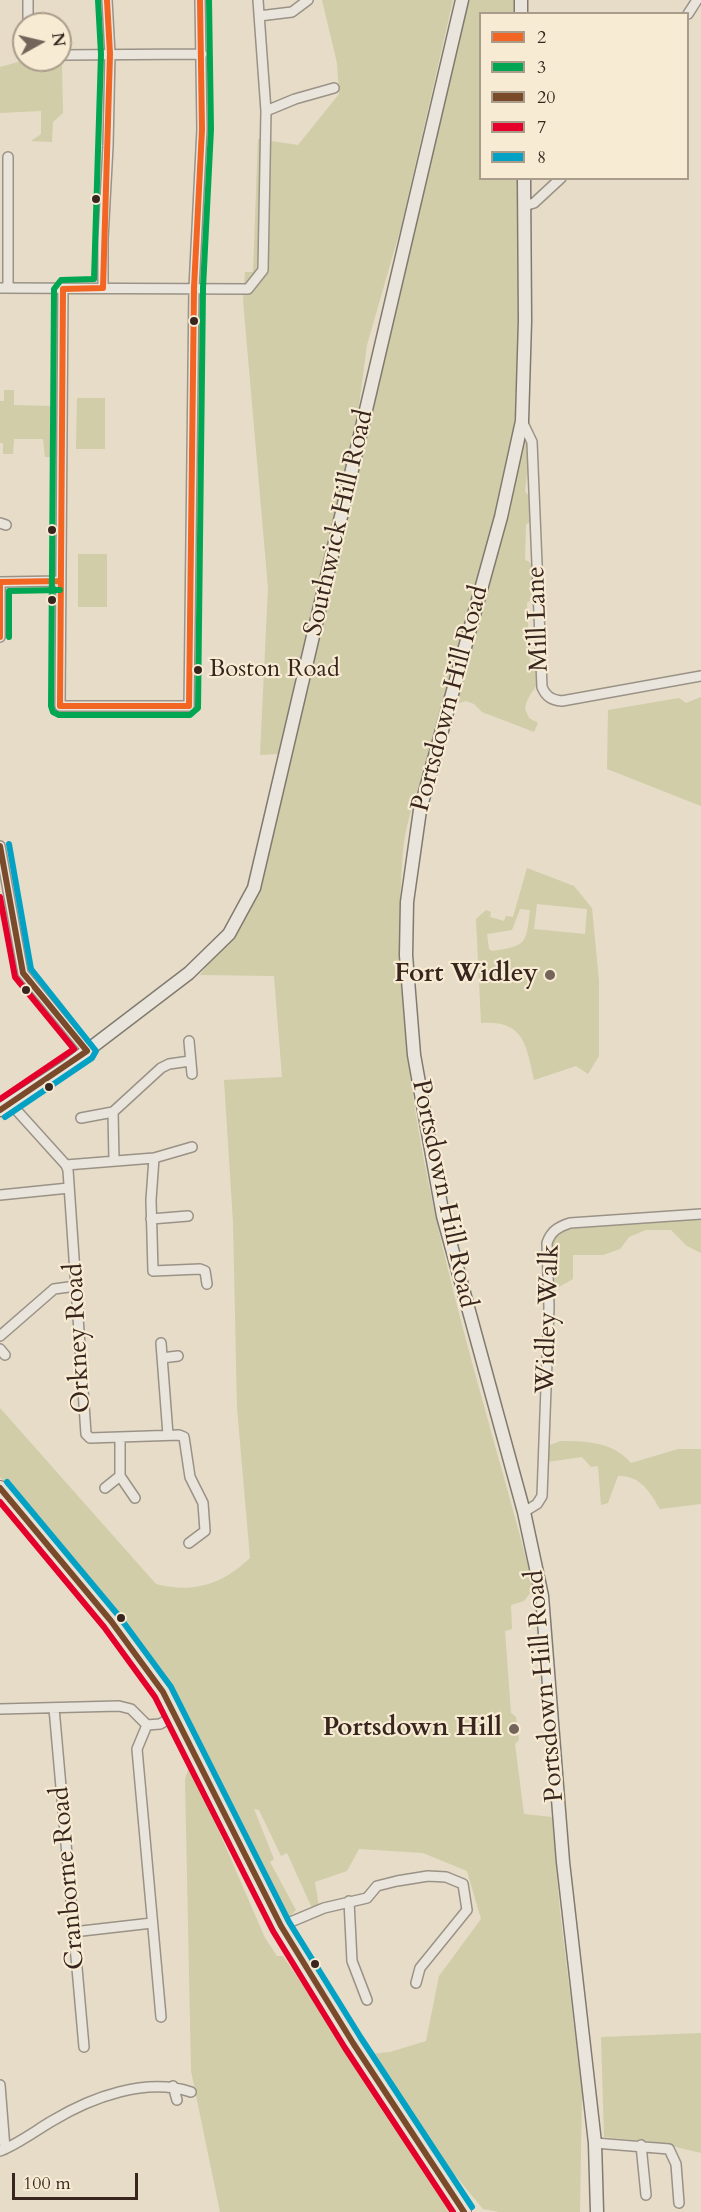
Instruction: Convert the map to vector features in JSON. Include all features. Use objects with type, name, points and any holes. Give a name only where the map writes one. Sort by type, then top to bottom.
[{"type":"main road","name":"Southwick Hill Road","points":[[5,1107],[87,1052],[189,973],[229,934],[254,888],[462,0]]},
{"type":"main road","name":"Portsdown Hill Road","points":[[524,180],[525,321],[522,421],[501,517],[420,810],[407,902],[406,955],[414,1056],[442,1216],[524,1512],[542,1596],[563,1862],[595,2143],[597,2212]]},
{"type":"main road","points":[[0,1488],[146,1665],[176,1715],[281,1926],[353,2043],[464,2212]]},
{"type":"main road","points":[[436,2167],[474,2212]]},
{"type":"street","points":[[104,288],[103,239],[110,54],[107,0]]},
{"type":"street","points":[[63,288],[60,705],[189,706],[194,288],[202,54],[200,0]]},
{"type":"street","points":[[8,157],[4,288],[248,289],[263,270],[266,111],[258,0]]},
{"type":"street","points":[[259,16],[292,12],[308,0]]},
{"type":"street","points":[[72,55],[202,54]]},
{"type":"street","points":[[266,111],[295,99],[334,88]]},
{"type":"street","points":[[524,206],[534,203],[559,180]]},
{"type":"street","name":"Mill Lane","points":[[522,421],[532,442],[544,693],[552,699],[562,701],[701,676]]},
{"type":"street","points":[[0,637],[0,582],[60,581]]},
{"type":"street","points":[[0,846],[23,973],[87,1052]]},
{"type":"street","points":[[189,1041],[192,1074]]},
{"type":"street","points":[[81,1118],[113,1112],[161,1068],[169,1064],[190,1061]]},
{"type":"street","points":[[5,1107],[66,1165],[154,1158],[192,1147]]},
{"type":"street","points":[[113,1112],[114,1160]]},
{"type":"street","points":[[154,1158],[153,1271],[200,1269],[205,1271],[207,1284]]},
{"type":"street","name":"Orkney Road","points":[[66,1165],[84,1428],[90,1438],[168,1435]]},
{"type":"street","points":[[0,1195],[69,1188]]},
{"type":"street","name":"Widley Walk","points":[[524,1512],[537,1504],[542,1496],[549,1307],[547,1243],[549,1236],[554,1230],[570,1223],[701,1214]]},
{"type":"street","points":[[152,1219],[188,1216]]},
{"type":"street","points":[[0,1336],[54,1289],[76,1286]]},
{"type":"street","points":[[161,1343],[168,1435],[179,1435],[186,1443],[190,1477],[203,1503],[209,1532],[189,1543]]},
{"type":"street","points":[[162,1358],[178,1356]]},
{"type":"street","points":[[120,1437],[120,1476],[135,1498]]},
{"type":"street","points":[[105,1488],[120,1476]]},
{"type":"street","points":[[0,1709],[119,1706],[130,1709],[147,1725],[160,1724],[176,1715]]},
{"type":"street","name":"Cranborne Road","points":[[54,1708],[84,2047]]},
{"type":"street","points":[[147,1725],[137,1749],[161,2017]]},
{"type":"street","points":[[281,1926],[349,1901],[367,1898],[377,1886],[428,1876],[446,1877],[463,1884],[467,1905],[464,1915],[420,1968],[416,1983]]},
{"type":"street","points":[[349,1901],[352,1961],[367,2000]]},
{"type":"street","points":[[73,1932],[152,1923]]},
{"type":"street","points":[[0,2085],[2,2150],[98,2097],[156,2086],[173,2086],[191,2092]]},
{"type":"street","points":[[173,2086],[177,2100]]},
{"type":"street","points":[[595,2143],[669,2149],[674,2155],[680,2203]]},
{"type":"street","points":[[641,2145],[646,2195]]},
{"type":"shaded area","points":[[322,0],[453,0],[401,227],[367,345],[358,413],[278,754],[260,755],[268,588],[243,300],[245,272],[253,272],[258,139],[298,145],[339,94],[337,63]]},
{"type":"shaded area","points":[[468,0],[516,0],[516,12],[479,12],[479,180],[520,180],[521,298],[515,417],[501,495],[407,825],[403,851],[400,945],[406,1039],[419,1132],[437,1224],[534,1588],[524,1601],[511,1605],[512,1629],[505,1631],[511,1713],[516,1717],[519,1740],[515,1744],[524,1814],[552,1817],[560,1912],[582,2091],[580,2212],[499,2212],[483,2209],[455,2175],[436,2188],[451,2212],[220,2212],[191,2071],[185,1779],[190,1764],[265,1938],[277,1956],[283,1956],[351,2056],[390,2052],[426,2041],[439,1976],[481,1919],[467,1871],[423,1853],[359,1849],[347,1871],[315,1882],[319,1907],[312,1908],[287,1853],[281,1856],[259,1810],[254,1809],[274,1859],[270,1862],[296,1910],[289,1917],[271,1892],[240,1832],[181,1703],[172,1690],[174,1687],[169,1685],[149,1655],[0,1477],[0,1408],[156,1584],[182,1588],[207,1584],[229,1574],[250,1558],[237,1408],[233,1222],[224,1080],[282,1077],[274,976],[200,975],[254,902]]},
{"type":"shaded area","points":[[12,64],[12,72],[62,72],[63,113],[53,122],[52,142],[31,141],[41,134],[41,111],[0,113],[0,67]]},
{"type":"shaded area","points":[[4,390],[14,390],[14,405],[51,406],[50,457],[45,457],[43,439],[14,439],[13,454],[3,454],[3,443],[0,443],[0,401],[4,401]]},
{"type":"shaded area","points":[[77,398],[105,398],[105,449],[76,449]]},
{"type":"shaded area","points":[[527,438],[529,455],[525,491],[531,499],[532,522],[526,524],[525,560],[533,566],[535,576],[534,597],[527,603],[530,662],[538,668],[538,676],[536,687],[525,709],[529,718],[538,723],[534,732],[482,712],[474,704],[466,701],[453,705],[509,515],[523,440]]},
{"type":"shaded area","points":[[78,554],[107,554],[107,607],[78,607]]},
{"type":"shaded area","points":[[701,697],[701,806],[607,769],[608,710],[679,698],[686,703]]},
{"type":"shaded area","points":[[527,868],[574,886],[592,908],[599,981],[599,1056],[588,1074],[576,1066],[534,1080],[525,1045],[515,1030],[495,1023],[481,1023],[476,919],[486,910],[491,912],[490,917],[504,921],[506,916],[513,917]],"holes":[[[537,904],[587,909],[585,934],[534,929]],[[520,909],[530,910],[523,941],[512,947],[492,951],[489,949],[487,934],[512,930]]]},
{"type":"shaded area","points":[[701,1216],[701,1253],[687,1246],[671,1230],[646,1230],[629,1237],[620,1249],[603,1255],[573,1255],[573,1279],[552,1291],[551,1245],[555,1234],[576,1225]]},
{"type":"shaded area","points":[[561,1441],[599,1444],[616,1451],[631,1463],[678,1449],[701,1449],[701,1504],[660,1509],[644,1486],[632,1478],[618,1476],[608,1503],[601,1505],[598,1466],[591,1467],[582,1457],[547,1462],[547,1446]]},
{"type":"shaded area","points":[[701,2033],[701,2153],[655,2142],[604,2137],[601,2037]]},
{"type":"transit line","name":"3","points":[[98,0],[101,54],[94,279],[61,280],[54,289],[51,706],[53,712],[59,715],[190,715],[198,708],[203,288],[211,129],[209,0]]},
{"type":"transit line","name":"2","points":[[107,0],[110,54],[103,288],[63,289],[60,706],[189,706],[194,288],[202,129],[200,0]]},
{"type":"transit line","name":"2","points":[[0,637],[0,582],[60,581]]},
{"type":"transit line","name":"3","points":[[9,637],[9,591],[60,590]]},
{"type":"transit line","name":"8","points":[[5,1117],[92,1058],[96,1051],[31,969],[9,844]]},
{"type":"transit line","name":"20","points":[[0,846],[23,973],[87,1051],[0,1110]]},
{"type":"transit line","name":"7","points":[[0,897],[15,977],[74,1049],[0,1099]]},
{"type":"transit line","name":"8","points":[[7,1482],[118,1615],[171,1687],[289,1922],[361,2038],[472,2207]]},
{"type":"transit line","name":"20","points":[[0,1488],[111,1621],[163,1692],[281,1926],[353,2043],[464,2212]]},
{"type":"transit line","name":"7","points":[[0,1502],[104,1627],[155,1697],[273,1931],[345,2048],[453,2212]]},
{"type":"place","name":"Boston Road","points":[[198,670]]},
{"type":"place","name":"Fort Widley","points":[[550,975]]},
{"type":"place","name":"Portsdown Hill","points":[[514,1729]]}]
